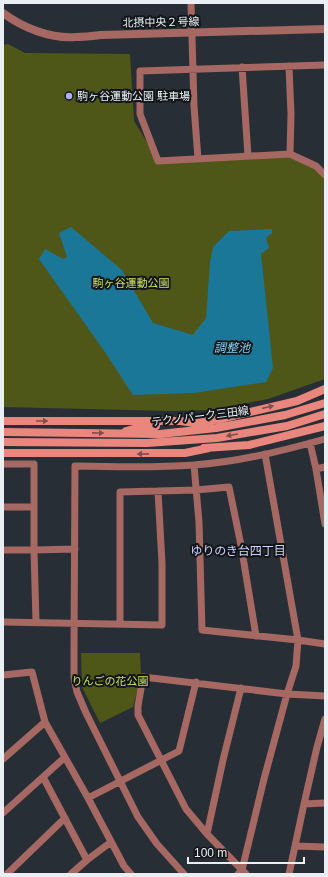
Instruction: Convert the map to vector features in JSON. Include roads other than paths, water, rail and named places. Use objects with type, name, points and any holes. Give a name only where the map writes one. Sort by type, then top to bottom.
[{"type":"main road","points":[[120,433],[137,428],[220,419],[297,400],[325,389]]},
{"type":"main road","name":"テクノパーク三田線","points":[[3,432],[160,434],[216,428],[285,416],[325,403]]},
{"type":"main road","name":"テクノパーク三田線","points":[[3,442],[147,443],[217,438],[287,426],[325,414]]},
{"type":"main road","points":[[3,421],[196,422]]},
{"type":"main road","points":[[147,443],[166,448],[209,448],[250,445],[325,426]]},
{"type":"main road","points":[[3,453],[185,453],[209,448]]},
{"type":"street","points":[[192,3],[193,69],[198,159]]},
{"type":"street","name":"北摂中央２号線","points":[[3,13],[31,29],[62,37],[75,38],[101,35],[325,28]]},
{"type":"street","points":[[325,65],[140,71],[140,114],[158,160],[290,154],[316,166],[325,175]]},
{"type":"street","points":[[289,66],[291,114],[290,154]]},
{"type":"street","points":[[242,67],[248,156]]},
{"type":"street","points":[[184,874],[157,844],[138,817],[77,692],[74,678],[75,466],[151,467],[194,465],[231,461],[325,439]]},
{"type":"street","points":[[310,443],[323,504],[325,524]]},
{"type":"street","points":[[242,873],[264,779],[296,666],[298,640],[265,454]]},
{"type":"street","points":[[3,464],[34,464],[36,622]]},
{"type":"street","points":[[194,465],[200,553],[202,630],[325,644]]},
{"type":"street","points":[[316,469],[325,467]]},
{"type":"street","points":[[120,624],[120,492],[196,490],[229,487],[241,546],[256,636]]},
{"type":"street","points":[[3,622],[74,622],[162,625],[162,563],[158,491]]},
{"type":"street","points":[[3,507],[34,507]]},
{"type":"street","points":[[3,550],[75,549]]},
{"type":"street","points":[[3,675],[32,672],[45,722],[124,866],[131,874]]},
{"type":"street","points":[[242,873],[186,809],[138,715],[143,677],[196,682],[287,694],[325,696]]},
{"type":"street","points":[[88,798],[179,751],[196,682]]},
{"type":"street","points":[[207,834],[223,760],[241,688]]},
{"type":"street","points":[[289,874],[317,747],[325,719]]},
{"type":"street","points":[[3,759],[45,722]]},
{"type":"street","points":[[3,813],[64,758]]},
{"type":"street","points":[[43,778],[87,860]]},
{"type":"street","points":[[304,804],[325,803]]},
{"type":"street","points":[[7,874],[64,818]]},
{"type":"street","points":[[71,874],[111,842]]},
{"type":"street","points":[[295,846],[325,847]]},
{"type":"water","name":"調整池","points":[[71,227],[122,270],[153,323],[193,335],[206,318],[210,262],[213,247],[229,231],[272,229],[272,233],[266,238],[269,248],[261,254],[273,368],[266,382],[194,393],[133,395],[105,352],[39,259],[45,249],[63,259],[67,257],[59,233]]},
{"type":"place","name":"駒ヶ谷運動公園 駐車場","points":[[69,96]]},
{"type":"district","name":"ゆりのき台四丁目","points":[[238,551]]},
{"type":"park label","name":"駒ヶ谷運動公園","points":[[131,283]]},
{"type":"park label","name":"りんごの花公園","points":[[110,681]]}]
